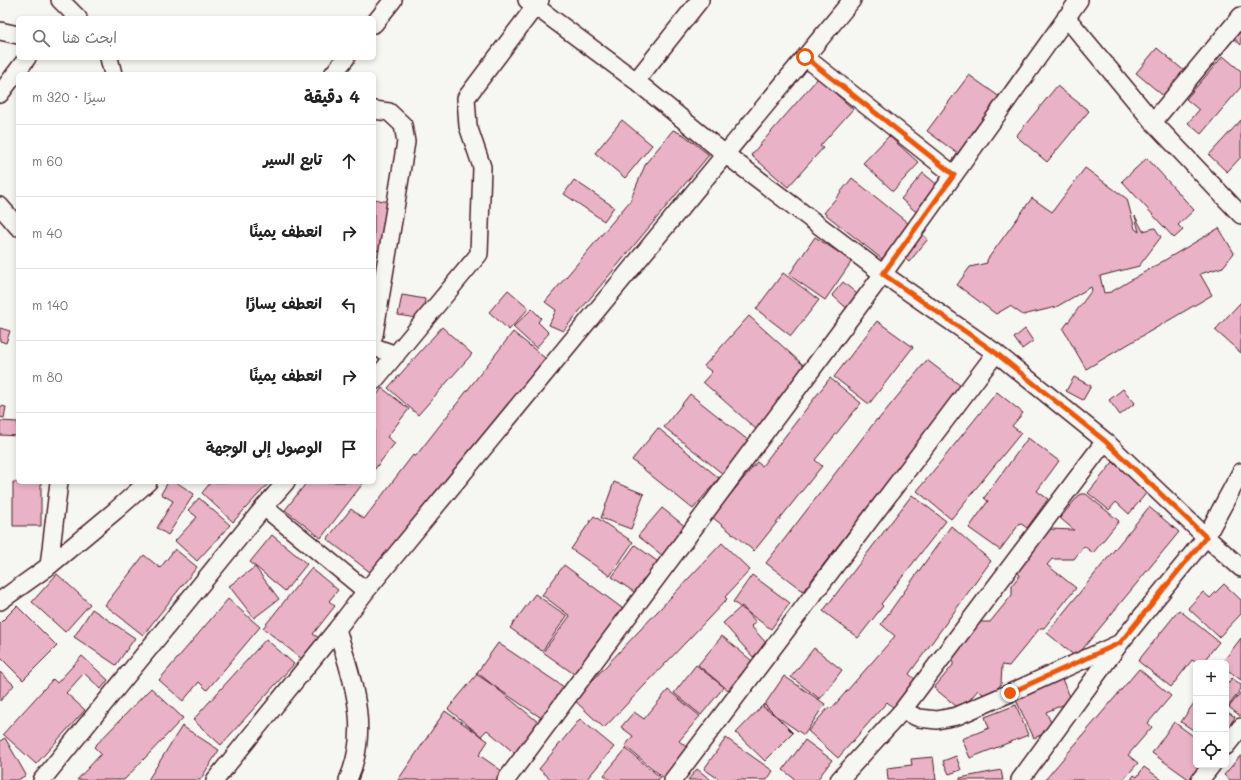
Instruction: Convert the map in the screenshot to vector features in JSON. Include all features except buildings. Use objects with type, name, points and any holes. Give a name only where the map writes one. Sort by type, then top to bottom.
[{"type":"street","points":[[376,21],[393,0]]},
{"type":"street","points":[[636,81],[700,0]]},
{"type":"street","points":[[215,780],[366,591],[852,0]]},
{"type":"street","points":[[506,780],[883,274],[1079,0]]},
{"type":"street","points":[[376,379],[479,254],[482,168],[468,126],[466,98],[534,2],[636,81],[725,154],[883,274],[996,353],[1105,441],[1206,537],[1241,568]]},
{"type":"street","points":[[1153,122],[1241,16]]},
{"type":"street","points":[[1066,17],[1153,122],[1240,211]]},
{"type":"street","points":[[0,31],[16,35]]},
{"type":"street","points":[[805,57],[954,175]]},
{"type":"street","points":[[16,72],[26,60]]},
{"type":"street","points":[[110,60],[113,72]]},
{"type":"street","points":[[334,72],[344,60]]},
{"type":"street","points":[[0,94],[16,73]]},
{"type":"street","points":[[376,110],[390,112],[403,125],[406,142],[376,323]]},
{"type":"street","points":[[0,206],[16,226]]},
{"type":"street","points":[[376,348],[396,355]]},
{"type":"street","points":[[673,780],[996,353]]},
{"type":"street","points":[[839,780],[902,711],[1105,441]]},
{"type":"street","points":[[1020,780],[1120,643],[1206,537],[1241,472]]},
{"type":"street","points":[[49,566],[60,484]]},
{"type":"street","points":[[0,601],[49,566],[146,484]]},
{"type":"street","points":[[42,780],[264,506],[284,484]]},
{"type":"street","points":[[264,506],[366,591]]},
{"type":"street","points":[[337,629],[356,698],[359,717],[357,754],[348,780]]},
{"type":"street","points":[[902,711],[919,718],[937,720],[957,716],[1120,643]]},
{"type":"street","points":[[1229,742],[1241,727]]},
{"type":"street","points":[[1200,780],[1210,768]]},
{"type":"route","points":[[805,57],[954,175],[883,274],[996,353],[1105,441],[1206,537],[1120,643],[1010,693]]}]
